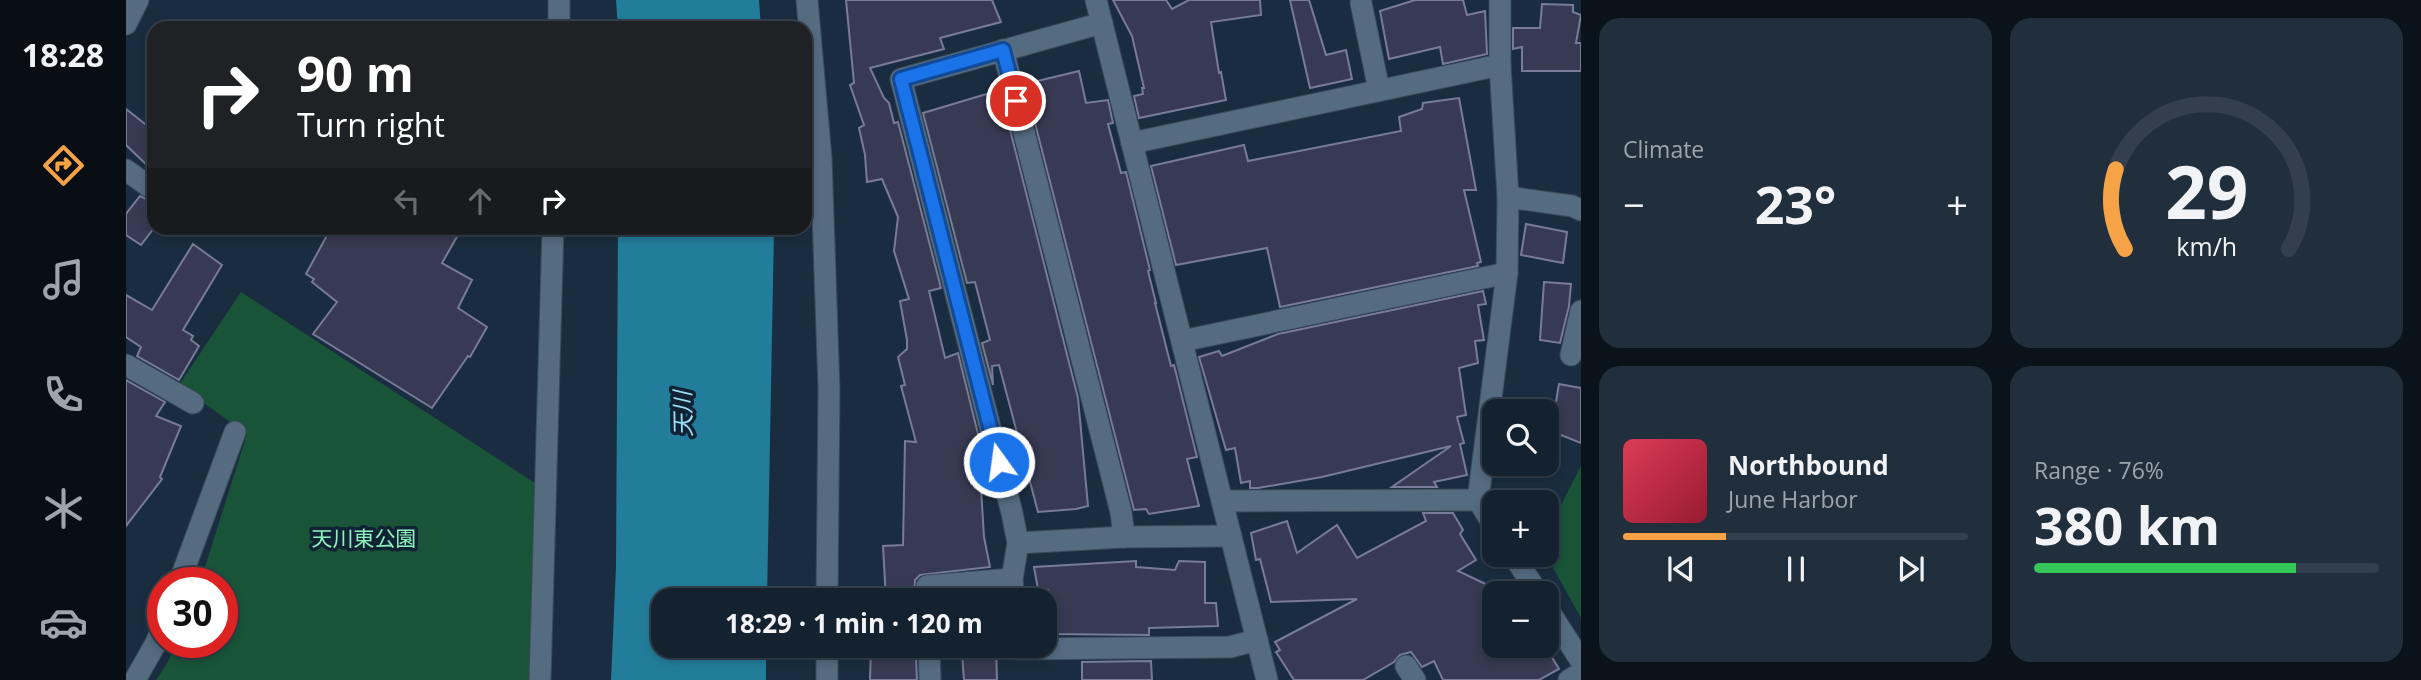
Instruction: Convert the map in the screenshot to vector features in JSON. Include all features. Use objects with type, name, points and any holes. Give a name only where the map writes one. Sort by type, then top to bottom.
[{"type":"street","points":[[126,24],[138,0]]},
{"type":"street","points":[[559,0],[559,21]]},
{"type":"street","points":[[807,0],[809,21]]},
{"type":"street","points":[[1096,0],[1267,680]]},
{"type":"street","points":[[1482,506],[1478,500],[1507,273],[1508,197],[1500,65],[1500,0]]},
{"type":"street","points":[[1361,3],[1379,90]]},
{"type":"street","points":[[1013,588],[1018,543],[901,79],[1102,23]]},
{"type":"street","points":[[1003,50],[1121,512],[1124,537]]},
{"type":"street","points":[[812,56],[821,158],[828,362],[827,588]]},
{"type":"street","points":[[1132,143],[1500,65]]},
{"type":"street","points":[[126,170],[147,185]]},
{"type":"street","points":[[1508,197],[1572,206],[1581,210]]},
{"type":"street","points":[[540,680],[553,235]]},
{"type":"street","points":[[1182,341],[1507,273]]},
{"type":"street","points":[[1571,355],[1581,311]]},
{"type":"street","points":[[126,365],[193,403]]},
{"type":"street","points":[[185,567],[235,432]]},
{"type":"street","points":[[1222,501],[1478,500]]},
{"type":"street","points":[[1018,543],[1124,537],[1231,536]]},
{"type":"street","points":[[927,588],[970,588]]},
{"type":"street","points":[[1559,627],[1581,661]]},
{"type":"street","points":[[1057,649],[1230,647],[1257,640]]},
{"type":"street","points":[[135,680],[147,658]]},
{"type":"street","points":[[827,658],[827,680]]},
{"type":"street","points":[[929,658],[930,680]]},
{"type":"street","points":[[1569,680],[1581,673]]},
{"type":"green space","name":"天川東公園","points":[[241,292],[538,485],[533,680],[156,680],[170,658],[238,658],[238,567],[205,567],[247,434],[179,385]]},
{"type":"green space","points":[[1581,466],[1581,618],[1553,567],[1559,567],[1559,509]]},
{"type":"water","points":[[616,0],[759,0],[760,21],[618,21]]},
{"type":"water","name":"天川","points":[[618,235],[774,235],[767,588],[651,588],[651,658],[766,658],[766,680],[611,680],[616,567]]},
{"type":"building","points":[[846,0],[992,0],[1001,22],[940,38],[944,49],[870,68],[889,103],[894,123],[898,122],[941,288],[929,291],[945,358],[958,353],[980,442],[978,440],[984,537],[990,567],[920,575],[915,580],[915,588],[885,588],[883,546],[903,545],[905,441],[916,442],[901,386],[905,385],[898,357],[907,349],[900,301],[909,299],[894,251],[898,217],[882,179],[867,182],[859,128],[864,125],[850,85],[854,83]]},
{"type":"building","points":[[1113,0],[1166,0],[1172,9],[1189,0],[1260,0],[1261,15],[1211,22],[1226,100],[1139,118],[1134,96],[1143,94],[1144,88],[1132,36]]},
{"type":"building","points":[[1290,0],[1309,0],[1326,55],[1346,50],[1352,79],[1310,88]]},
{"type":"building","points":[[1415,0],[1463,0],[1467,15],[1485,11],[1487,54],[1443,64],[1440,47],[1389,59],[1380,11]]},
{"type":"building","points":[[1542,4],[1573,5],[1573,12],[1581,15],[1576,43],[1581,43],[1581,71],[1522,71],[1522,47],[1513,49],[1513,28],[1540,28]]},
{"type":"building","points":[[1079,71],[1086,103],[1108,100],[1113,123],[1108,124],[1121,173],[1126,172],[1150,270],[1148,271],[1155,303],[1197,457],[1187,459],[1199,506],[1149,514],[1146,509],[1134,510],[1025,84]]},
{"type":"building","points":[[1000,90],[1078,398],[1088,506],[1076,509],[1038,512],[999,365],[992,366],[993,385],[982,343],[990,340],[975,282],[967,283],[923,113]]},
{"type":"building","points":[[1459,98],[1476,190],[1464,190],[1481,262],[1477,263],[1478,266],[1280,307],[1267,248],[1176,265],[1151,166],[1244,145],[1248,161],[1401,131],[1399,117],[1422,109],[1423,103]]},
{"type":"building","points":[[126,109],[147,126],[147,165],[126,145]]},
{"type":"building","points":[[140,196],[147,200],[149,235],[141,245],[126,235],[126,214]]},
{"type":"building","points":[[1526,224],[1567,232],[1563,263],[1521,255]]},
{"type":"building","points":[[327,235],[458,235],[442,263],[472,280],[458,308],[487,327],[470,357],[468,356],[432,408],[313,334],[337,302],[306,274]]},
{"type":"building","points":[[193,244],[222,265],[183,330],[193,336],[191,340],[199,346],[179,380],[137,356],[141,347],[126,337],[126,295],[152,310]]},
{"type":"building","points":[[1544,282],[1571,284],[1560,343],[1540,340]]},
{"type":"building","points":[[1483,291],[1486,304],[1478,305],[1484,340],[1475,341],[1478,363],[1459,368],[1466,415],[1457,417],[1464,443],[1460,444],[1467,475],[1434,482],[1437,487],[1392,487],[1451,446],[1322,477],[1258,488],[1250,488],[1250,481],[1241,483],[1235,448],[1226,450],[1199,357],[1219,351],[1222,356],[1278,334]]},
{"type":"building","points":[[126,380],[165,402],[156,416],[181,426],[160,477],[162,479],[126,526]]},
{"type":"building","points":[[1559,384],[1581,388],[1581,443],[1559,434],[1559,399],[1556,399]]},
{"type":"building","points":[[1423,513],[1453,513],[1463,530],[1460,534],[1476,560],[1458,571],[1482,582],[1482,658],[1552,658],[1559,669],[1539,680],[1443,680],[1434,661],[1422,667],[1411,652],[1400,655],[1394,662],[1363,680],[1294,680],[1276,652],[1280,650],[1275,642],[1357,599],[1271,602],[1260,559],[1256,560],[1251,533],[1287,521],[1297,553],[1337,525],[1357,558],[1426,521]]},
{"type":"building","points":[[1136,561],[1136,567],[1175,570],[1179,561],[1205,562],[1205,603],[1216,603],[1218,626],[1149,628],[1149,635],[1057,634],[1057,588],[1038,588],[1034,567]]},
{"type":"building","points":[[871,658],[916,658],[917,680],[870,680]]},
{"type":"building","points":[[962,658],[996,658],[997,680],[964,680]]},
{"type":"building","points":[[1151,661],[1152,680],[1082,680],[1082,662]]},
{"type":"route","points":[[999,462],[901,79],[1003,50],[1016,101]]}]
